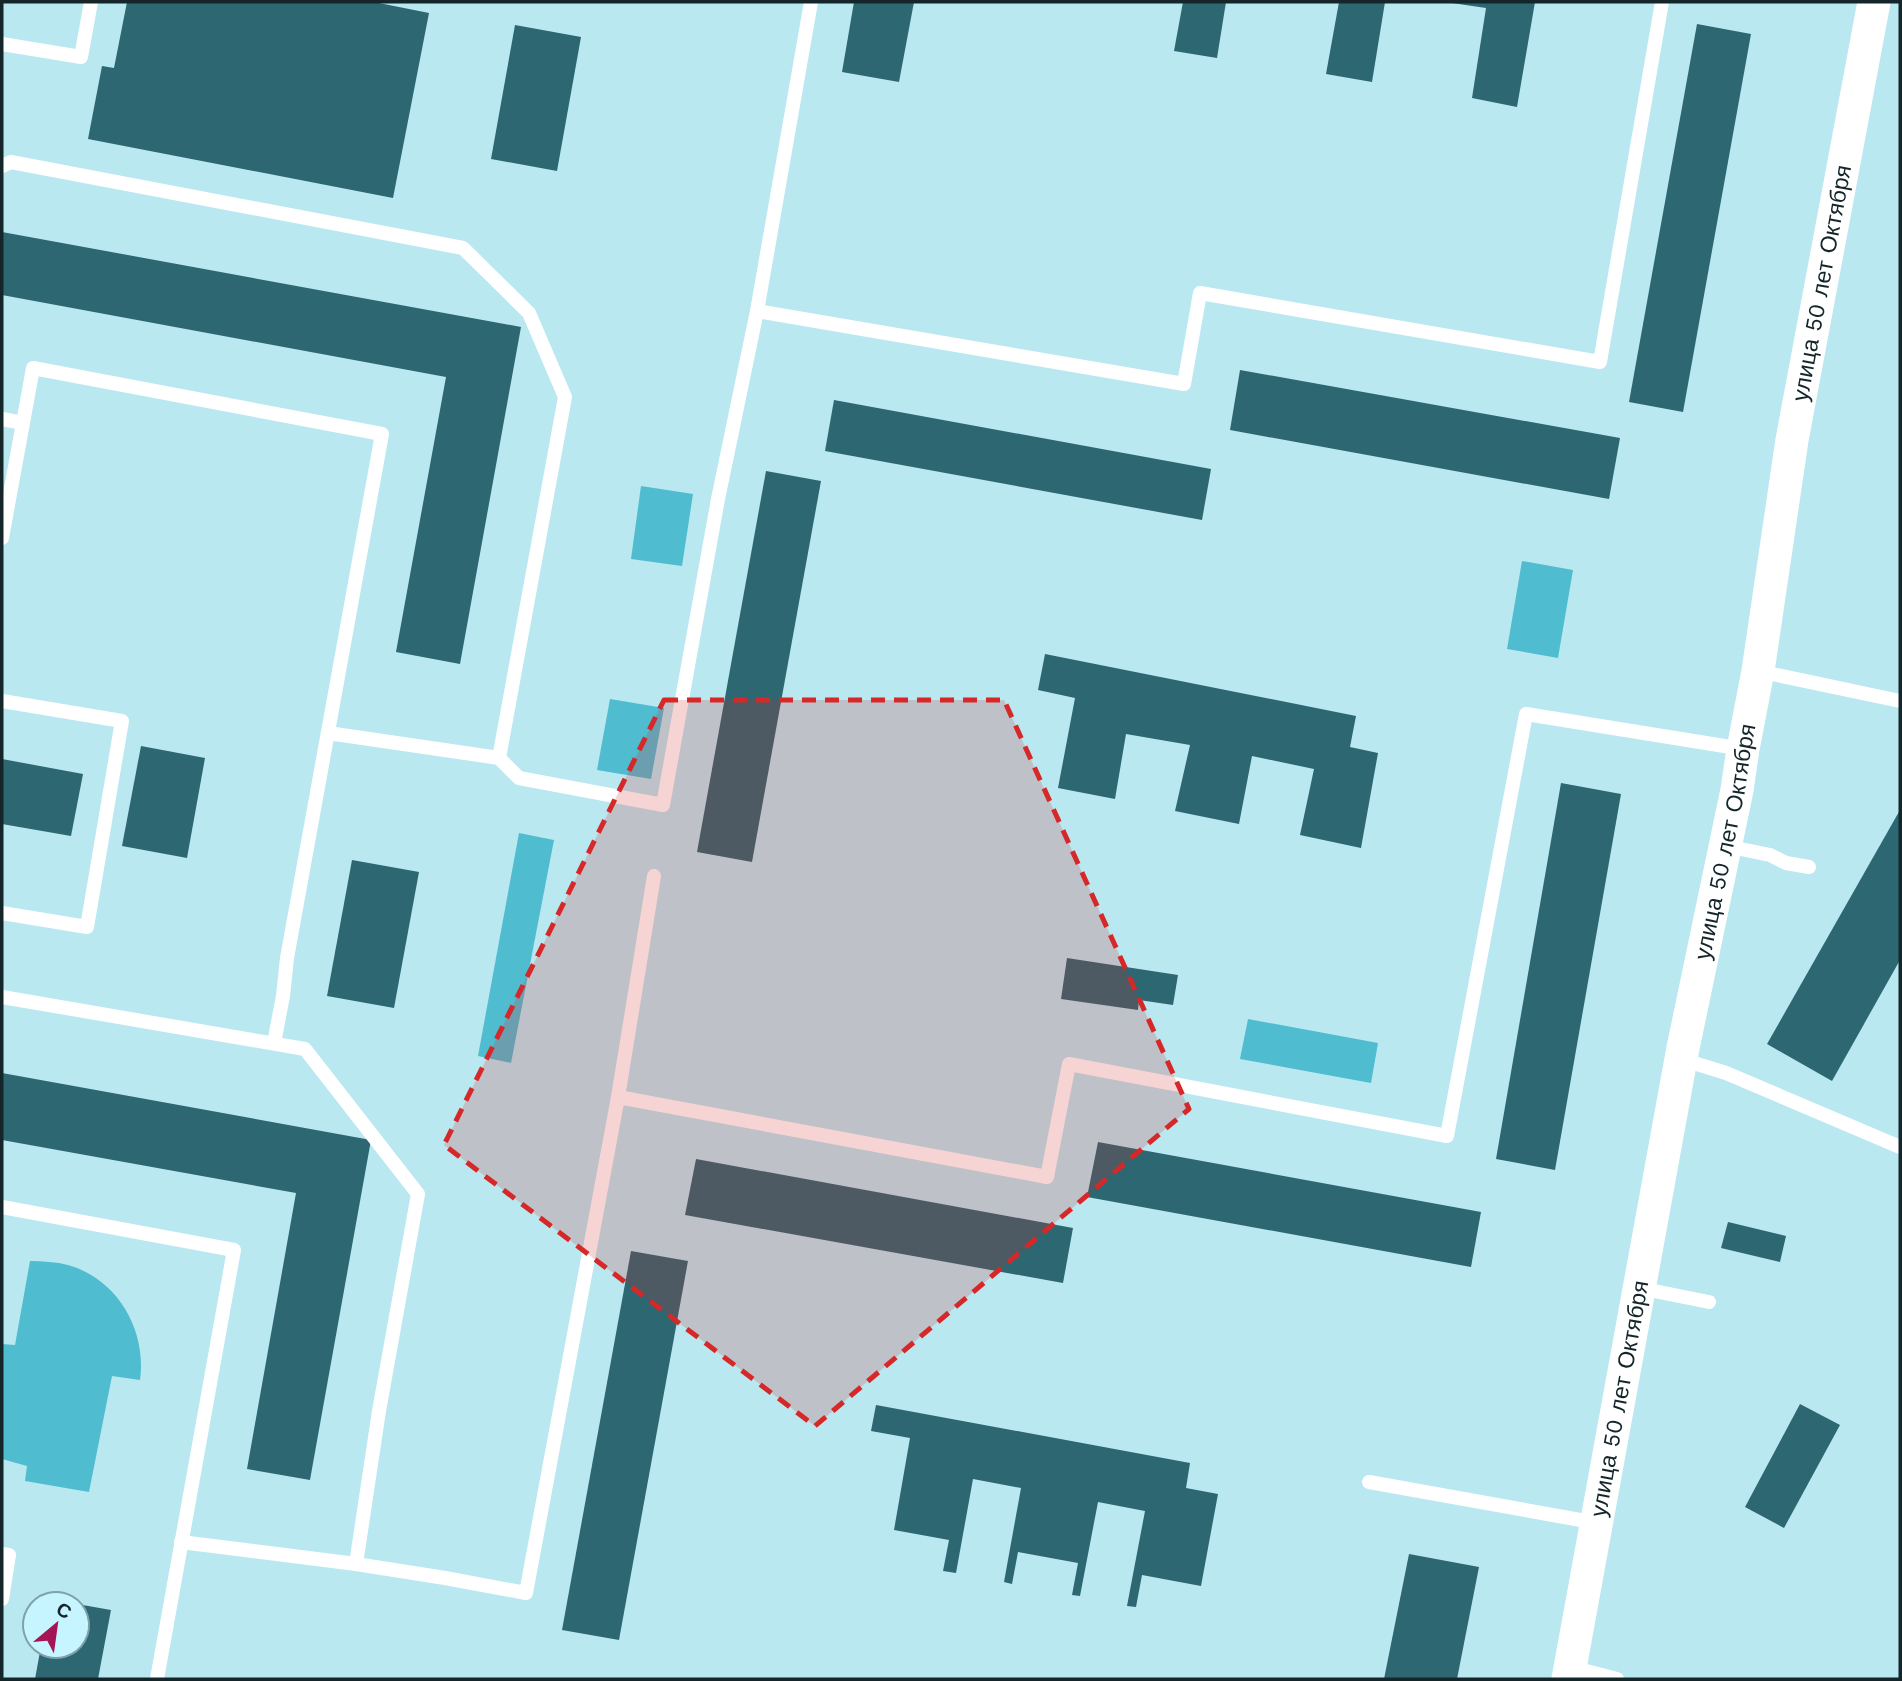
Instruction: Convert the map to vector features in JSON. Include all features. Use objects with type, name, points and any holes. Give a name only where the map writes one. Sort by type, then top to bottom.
[{"type":"street","name":"улица 50 лет Октября","points":[[1569,1673],[1681,1059],[1726,846],[1758,671],[1792,440],[1874,2]]},
{"type":"lane","points":[[2,44],[81,57],[91,2]]},
{"type":"lane","points":[[328,733],[499,758],[519,778],[663,805],[718,499],[757,311],[811,2]]},
{"type":"lane","points":[[757,311],[1184,384],[1200,293],[1600,362],[1662,2]]},
{"type":"lane","points":[[2,166],[11,162],[463,248],[529,313],[565,397],[499,758]]},
{"type":"lane","points":[[2,538],[33,368],[382,434],[274,1042]]},
{"type":"lane","points":[[2,419],[23,423]]},
{"type":"lane","points":[[1758,671],[1900,701]]},
{"type":"lane","points":[[2,701],[122,721],[87,926],[2,913]]},
{"type":"lane","points":[[618,1097],[1047,1177],[1069,1064],[1447,1136],[1526,714],[1743,749]]},
{"type":"lane","points":[[1726,846],[1770,855],[1786,863],[1808,867]]},
{"type":"lane","points":[[181,1542],[356,1564],[526,1593],[618,1097],[654,876]]},
{"type":"lane","points":[[2,997],[305,1049],[418,1194],[379,1412],[356,1564]]},
{"type":"lane","points":[[1681,1059],[1726,1073],[1900,1147]]},
{"type":"lane","points":[[2,1206],[234,1250],[157,1679]]},
{"type":"lane","points":[[1639,1288],[1709,1301]]},
{"type":"lane","points":[[1369,1482],[1597,1523]]},
{"type":"lane","points":[[2,1554],[9,1555],[2,1599]]},
{"type":"lane","points":[[1569,1673],[1617,1679]]},
{"type":"highlighted area","points":[[664,700],[1004,700],[1189,1109],[815,1426],[444,1145]]},
{"type":"shaded area","points":[[641,486],[693,494],[682,566],[631,559]]},
{"type":"shaded area","points":[[1522,561],[1573,570],[1558,658],[1507,649]]},
{"type":"shaded area","points":[[610,699],[664,708],[651,779],[597,770]]},
{"type":"shaded area","points":[[519,833],[554,840],[511,1063],[478,1056]]},
{"type":"shaded area","points":[[1248,1019],[1378,1043],[1371,1083],[1240,1059]]},
{"type":"shaded area","points":[[30,1261],[68,1265],[101,1282],[125,1309],[139,1343],[140,1380],[112,1376],[89,1492],[25,1481],[27,1466],[2,1459],[2,1344],[15,1345]]},
{"type":"building","points":[[127,2],[374,2],[429,13],[393,198],[88,139],[102,66],[114,68]]},
{"type":"building","points":[[854,2],[914,2],[899,82],[842,72]]},
{"type":"building","points":[[1183,2],[1226,2],[1217,58],[1174,51]]},
{"type":"building","points":[[1339,2],[1385,2],[1372,82],[1326,74]]},
{"type":"building","points":[[1452,2],[1535,2],[1517,107],[1472,98],[1486,8]]},
{"type":"building","points":[[1697,24],[1751,34],[1683,412],[1629,402]]},
{"type":"building","points":[[515,25],[581,37],[557,171],[491,159]]},
{"type":"building","points":[[2,232],[521,327],[460,664],[396,652],[446,377],[2,295]]},
{"type":"building","points":[[1240,370],[1620,438],[1609,499],[1230,430]]},
{"type":"building","points":[[834,400],[1211,469],[1202,520],[825,451]]},
{"type":"building","points":[[766,471],[821,481],[752,862],[697,852]]},
{"type":"building","points":[[1045,654],[1356,716],[1350,747],[1378,753],[1361,848],[1300,835],[1314,769],[1252,756],[1239,824],[1175,811],[1190,745],[1126,734],[1115,799],[1058,788],[1075,698],[1038,690]]},
{"type":"building","points":[[141,746],[205,758],[187,858],[122,846]]},
{"type":"building","points":[[2,759],[83,774],[71,836],[2,824]]},
{"type":"building","points":[[1561,783],[1621,794],[1555,1170],[1496,1159]]},
{"type":"building","points":[[1900,810],[1900,960],[1832,1081],[1767,1044]]},
{"type":"building","points":[[352,860],[419,872],[394,1008],[327,996]]},
{"type":"building","points":[[1067,958],[1178,975],[1173,1005],[1139,1000],[1138,1010],[1061,999]]},
{"type":"building","points":[[2,1073],[371,1140],[310,1480],[247,1469],[296,1193],[2,1140]]},
{"type":"building","points":[[1098,1142],[1481,1212],[1471,1267],[1087,1197]]},
{"type":"building","points":[[696,1159],[1073,1228],[1063,1283],[685,1215]]},
{"type":"building","points":[[1728,1222],[1786,1236],[1780,1262],[1721,1248]]},
{"type":"building","points":[[631,1251],[688,1261],[619,1640],[562,1630]]},
{"type":"building","points":[[1800,1404],[1840,1425],[1784,1528],[1745,1507]]},
{"type":"building","points":[[876,1405],[1190,1463],[1186,1488],[1218,1494],[1201,1586],[1142,1575],[1136,1607],[1127,1606],[1145,1511],[1098,1502],[1080,1596],[1072,1595],[1078,1563],[1018,1552],[1012,1584],[1004,1582],[1021,1488],[973,1479],[956,1573],[943,1571],[949,1540],[894,1530],[910,1438],[871,1431]]},
{"type":"building","points":[[1409,1554],[1479,1567],[1457,1679],[1384,1679]]},
{"type":"building","points":[[91,1606],[111,1610],[98,1679],[35,1679],[38,1660],[91,1660]]}]
